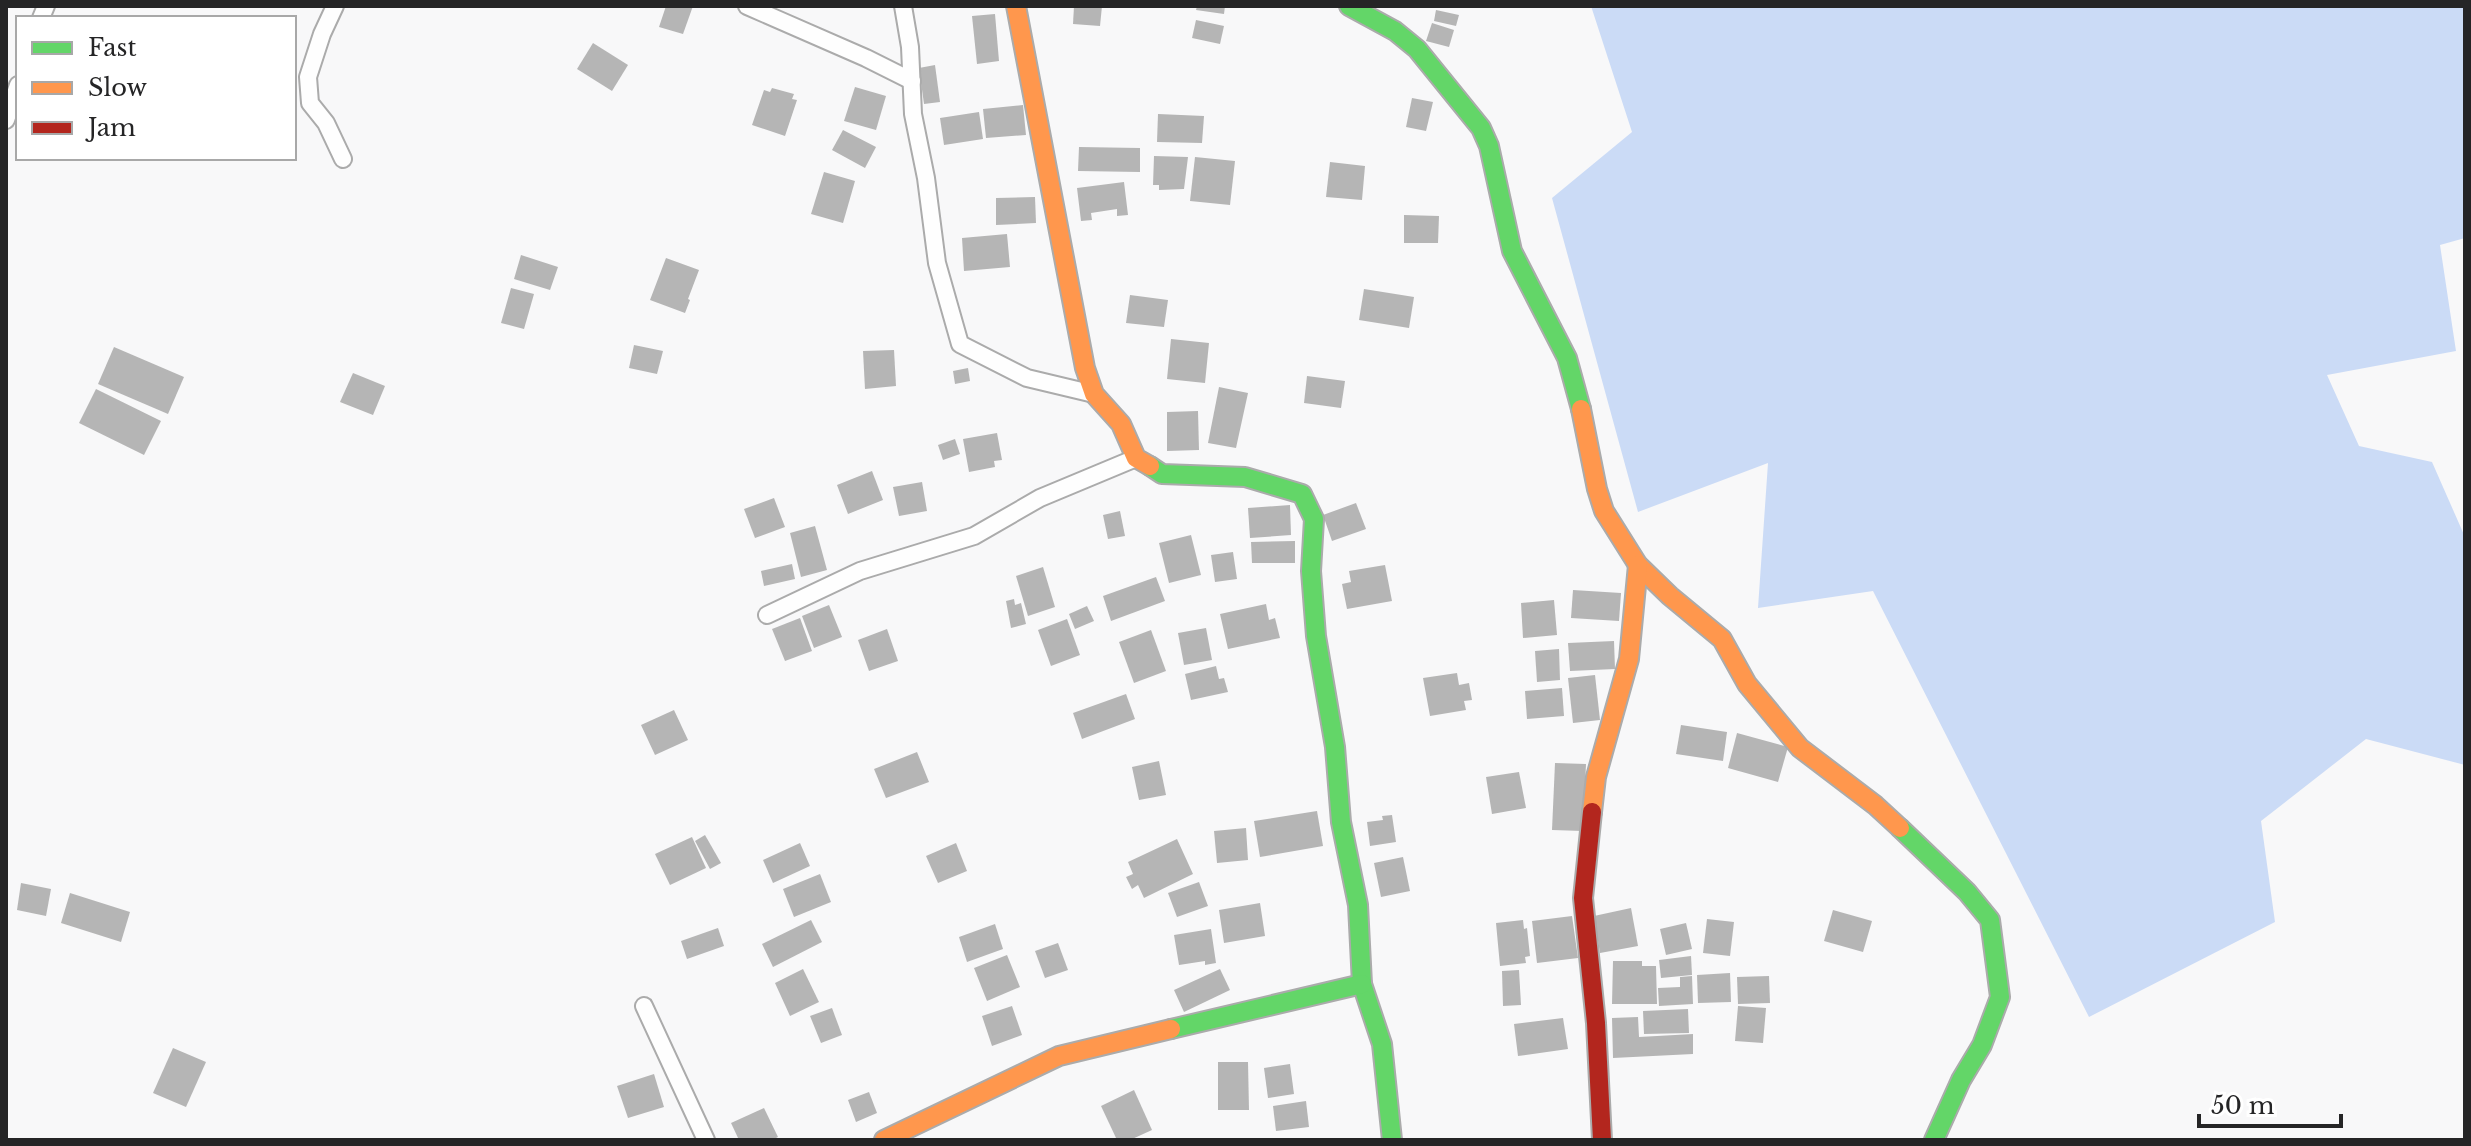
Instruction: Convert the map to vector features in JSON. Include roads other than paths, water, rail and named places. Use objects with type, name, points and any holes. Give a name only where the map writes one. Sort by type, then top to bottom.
[{"type":"street","points":[[335,6],[308,77],[310,103],[326,123],[343,159]]},
{"type":"street","points":[[747,6],[912,81]]},
{"type":"street","points":[[903,6],[910,47],[913,114],[926,178],[937,263],[960,344],[1027,378],[1094,394]]},
{"type":"street","points":[[1016,6],[1085,368],[1094,394],[1121,424],[1136,458],[1162,474],[1245,477],[1287,489],[1302,494],[1314,519],[1311,571],[1316,636],[1335,747],[1341,822],[1358,905],[1362,984],[1382,1044],[1392,1140]]},
{"type":"street","points":[[1349,6],[1395,31],[1417,49],[1481,128],[1489,146],[1512,251],[1567,358],[1604,511],[1638,565],[1722,639],[1747,684],[1800,748],[1875,805],[1967,892],[1990,920],[2000,997],[1982,1045],[1961,1080],[1934,1140]]},
{"type":"street","points":[[6,120],[16,91]]},
{"type":"street","points":[[767,615],[860,571],[974,536],[1040,498],[1136,458]]},
{"type":"street","points":[[1602,1140],[1596,1023],[1583,898],[1596,777],[1629,659],[1638,565]]},
{"type":"street","points":[[884,1140],[1059,1056],[1362,984]]},
{"type":"street","points":[[644,1006],[706,1140]]}]
